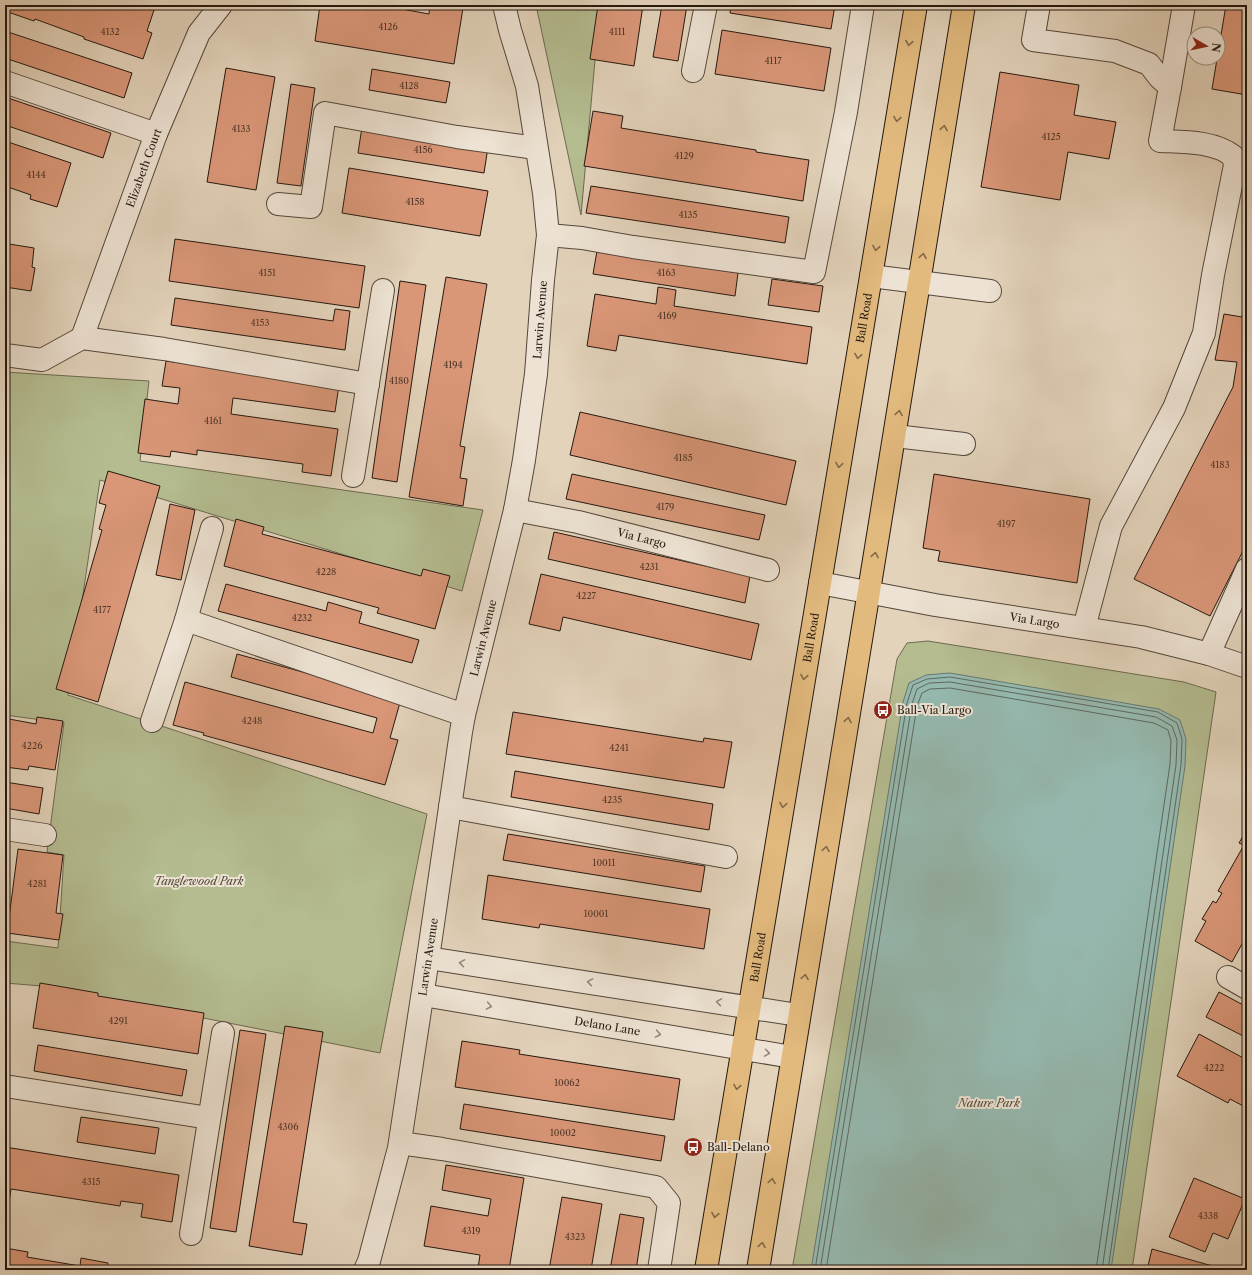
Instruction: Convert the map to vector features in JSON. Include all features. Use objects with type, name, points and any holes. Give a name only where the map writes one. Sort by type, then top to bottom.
[{"type":"main road","name":"Ball Road","points":[[706,1270],[916,5]]},
{"type":"main road","points":[[758,1270],[798,1015],[895,436],[964,5]]},
{"type":"street","name":"Elizabeth Court","points":[[82,338],[156,134],[199,33],[221,5]]},
{"type":"street","name":"Larwin Avenue","points":[[365,1270],[369,1261],[400,1143],[464,715],[515,510],[524,460],[536,374],[548,235],[544,193],[527,86],[504,5]]},
{"type":"street","points":[[693,71],[706,5]]},
{"type":"street","points":[[548,235],[582,238],[633,247],[814,272],[846,112],[863,5]]},
{"type":"street","points":[[1039,5],[1033,40],[1115,51],[1149,64],[1159,77],[1170,87]]},
{"type":"street","points":[[1084,628],[1111,526],[1174,408],[1204,333],[1217,252],[1234,166],[1233,156],[1226,150],[1213,146],[1160,141],[1184,5]]},
{"type":"street","points":[[5,82],[156,134]]},
{"type":"street","points":[[278,204],[311,207],[325,113],[457,137],[536,148]]},
{"type":"street","points":[[871,276],[990,292]]},
{"type":"street","points":[[354,476],[383,290]]},
{"type":"street","points":[[5,355],[42,360],[82,338],[164,349],[368,384]]},
{"type":"street","points":[[895,436],[964,444]]},
{"type":"street","name":"Via Largo","points":[[515,510],[578,522],[768,570]]},
{"type":"street","points":[[152,721],[186,620],[212,528]]},
{"type":"street","points":[[1209,654],[1247,568]]},
{"type":"street","name":"Via Largo","points":[[820,583],[935,605],[1141,637],[1209,654],[1247,667]]},
{"type":"street","points":[[186,620],[464,715]]},
{"type":"street","points":[[450,807],[726,857]]},
{"type":"street","points":[[5,829],[45,835]]},
{"type":"street","points":[[428,958],[798,1015]]},
{"type":"street","points":[[1228,977],[1247,988]]},
{"type":"street","name":"Delano Lane","points":[[423,995],[792,1057]]},
{"type":"street","points":[[191,1234],[223,1033]]},
{"type":"street","points":[[5,1086],[209,1118]]},
{"type":"street","points":[[400,1143],[450,1150],[656,1187],[669,1202],[659,1270]]},
{"type":"green space","points":[[536,5],[600,5],[581,215]]},
{"type":"green space","name":"Tanglewood Park","points":[[5,372],[149,381],[140,461],[483,510],[462,591],[100,480],[68,695],[427,814],[380,1053],[42,986],[5,983],[5,941],[58,948],[64,855],[47,852],[64,723],[5,715]]},
{"type":"green space","name":"Nature Park","points":[[928,641],[1184,682],[1216,692],[1132,1270],[792,1270],[897,659],[907,643]]},
{"type":"water","name":"Nature Park","points":[[950,673],[1159,709],[1180,720],[1186,739],[1185,766],[1111,1270],[811,1270],[903,702],[909,683],[926,675]]},
{"type":"building","points":[[5,5],[117,5],[126,8],[127,5],[150,5],[155,7],[147,31],[152,33],[143,59],[84,39],[84,37],[35,19],[34,21],[5,11]]},
{"type":"building","points":[[320,5],[380,5],[429,14],[430,5],[446,5],[463,8],[454,64],[315,41]]},
{"type":"building","points":[[598,5],[643,5],[634,66],[590,59]]},
{"type":"building","points":[[662,5],[687,5],[678,61],[653,57]]},
{"type":"building","points":[[731,5],[835,5],[831,29],[730,13]]},
{"type":"building","points":[[1226,5],[1247,5],[1247,95],[1212,89],[1216,66],[1226,66],[1226,26],[1222,26]]},
{"type":"building","points":[[722,30],[831,48],[824,91],[715,74]]},
{"type":"building","points":[[5,31],[132,73],[124,98],[5,58]]},
{"type":"building","points":[[226,68],[275,77],[256,190],[207,182]]},
{"type":"building","points":[[372,69],[450,82],[446,103],[369,90]]},
{"type":"building","points":[[1000,72],[1079,85],[1074,115],[1116,122],[1109,159],[1068,152],[1060,200],[981,187]]},
{"type":"building","points":[[291,84],[315,88],[301,186],[277,183]]},
{"type":"building","points":[[5,97],[111,133],[103,158],[5,125]]},
{"type":"building","points":[[593,111],[623,116],[621,128],[809,160],[803,201],[584,166]]},
{"type":"building","points":[[362,127],[488,147],[484,173],[358,153]]},
{"type":"building","points":[[5,141],[71,163],[57,207],[30,199],[31,195],[5,186]]},
{"type":"building","points":[[349,168],[488,191],[480,236],[342,213]]},
{"type":"building","points":[[591,186],[789,217],[785,243],[586,213]]},
{"type":"building","points":[[175,239],[365,266],[359,308],[169,281]]},
{"type":"building","points":[[5,240],[9,241],[9,244],[34,248],[32,267],[35,268],[31,291],[5,287]]},
{"type":"building","points":[[597,251],[738,273],[735,296],[593,274]]},
{"type":"building","points":[[446,277],[487,284],[460,446],[465,447],[460,478],[467,479],[463,506],[409,497]]},
{"type":"building","points":[[772,279],[823,286],[819,312],[768,305]]},
{"type":"building","points":[[400,281],[426,285],[397,482],[372,478]]},
{"type":"building","points":[[1247,286],[1247,543],[1210,616],[1134,579],[1233,387],[1237,362],[1215,360],[1224,314],[1242,317]]},
{"type":"building","points":[[658,287],[676,290],[674,306],[812,327],[807,364],[619,335],[616,351],[587,346],[595,294],[656,304]]},
{"type":"building","points":[[175,298],[333,321],[335,309],[350,311],[345,350],[171,325]]},
{"type":"building","points":[[166,361],[339,385],[335,412],[233,398],[231,414],[338,429],[331,476],[302,472],[303,464],[197,450],[197,455],[171,451],[170,457],[138,453],[145,399],[178,404],[180,388],[162,386]]},
{"type":"building","points":[[580,412],[796,461],[786,505],[570,455]]},
{"type":"building","points":[[108,471],[160,486],[98,702],[56,689],[102,530],[99,529],[106,505],[99,503]]},
{"type":"building","points":[[572,474],[765,515],[759,540],[566,499]]},
{"type":"building","points":[[934,474],[1090,499],[1077,583],[938,561],[940,551],[923,548]]},
{"type":"building","points":[[170,504],[195,510],[181,580],[156,575]]},
{"type":"building","points":[[236,519],[264,527],[262,534],[421,576],[423,569],[450,576],[435,629],[377,613],[379,608],[224,566]]},
{"type":"building","points":[[554,532],[750,576],[745,603],[548,559]]},
{"type":"building","points":[[541,574],[759,624],[751,660],[563,617],[560,631],[529,624]]},
{"type":"building","points":[[226,584],[326,611],[328,602],[362,612],[359,623],[419,640],[412,663],[218,611]]},
{"type":"building","points":[[237,654],[401,699],[390,738],[398,740],[385,785],[203,735],[204,733],[173,725],[185,682],[373,733],[377,718],[231,677]]},
{"type":"building","points":[[513,712],[703,742],[704,738],[732,742],[724,788],[506,754]]},
{"type":"building","points":[[37,717],[63,721],[55,770],[29,766],[28,770],[5,767],[5,726],[8,726],[9,719],[36,724]]},
{"type":"building","points":[[515,771],[713,804],[709,830],[511,797]]},
{"type":"building","points":[[5,782],[43,788],[39,814],[5,808]]},
{"type":"building","points":[[1247,829],[1247,935],[1232,962],[1195,941],[1206,921],[1202,919],[1213,901],[1216,903],[1222,893],[1218,891],[1244,845],[1239,843]]},
{"type":"building","points":[[508,834],[705,866],[701,892],[503,860]]},
{"type":"building","points":[[18,849],[63,855],[56,913],[63,914],[59,940],[7,933]]},
{"type":"building","points":[[488,875],[710,909],[704,949],[540,924],[539,928],[482,919]]},
{"type":"building","points":[[40,983],[98,993],[98,996],[204,1013],[198,1054],[33,1028]]},
{"type":"building","points":[[1219,992],[1247,1007],[1247,1038],[1206,1017]]},
{"type":"building","points":[[285,1026],[323,1032],[293,1222],[307,1224],[302,1255],[249,1246]]},
{"type":"building","points":[[240,1030],[266,1034],[236,1232],[210,1228]]},
{"type":"building","points":[[1199,1034],[1247,1060],[1247,1108],[1230,1099],[1228,1103],[1177,1076]]},
{"type":"building","points":[[462,1041],[520,1050],[519,1054],[680,1079],[674,1120],[455,1087]]},
{"type":"building","points":[[38,1045],[187,1070],[182,1096],[34,1071]]},
{"type":"building","points":[[464,1104],[665,1136],[661,1161],[460,1129]]},
{"type":"building","points":[[81,1117],[159,1128],[155,1154],[77,1142]]},
{"type":"building","points":[[5,1147],[179,1175],[172,1222],[141,1217],[143,1204],[121,1201],[120,1206],[11,1189],[9,1202],[5,1201]]},
{"type":"building","points":[[446,1165],[524,1178],[509,1270],[478,1268],[480,1255],[424,1246],[431,1206],[488,1216],[491,1199],[442,1190]]},
{"type":"building","points":[[1194,1178],[1245,1199],[1228,1239],[1213,1233],[1205,1252],[1169,1237]]},
{"type":"building","points":[[562,1197],[602,1204],[591,1270],[549,1270]]},
{"type":"building","points":[[620,1214],[644,1218],[636,1270],[610,1270]]},
{"type":"building","points":[[5,1248],[28,1252],[27,1257],[80,1266],[81,1258],[108,1263],[107,1270],[5,1270]]},
{"type":"building","points":[[1152,1249],[1227,1270],[1147,1270]]},
{"type":"place","name":"Ball-Via Largo","points":[[883,710]]},
{"type":"place","name":"Ball-Delano","points":[[693,1147]]}]
